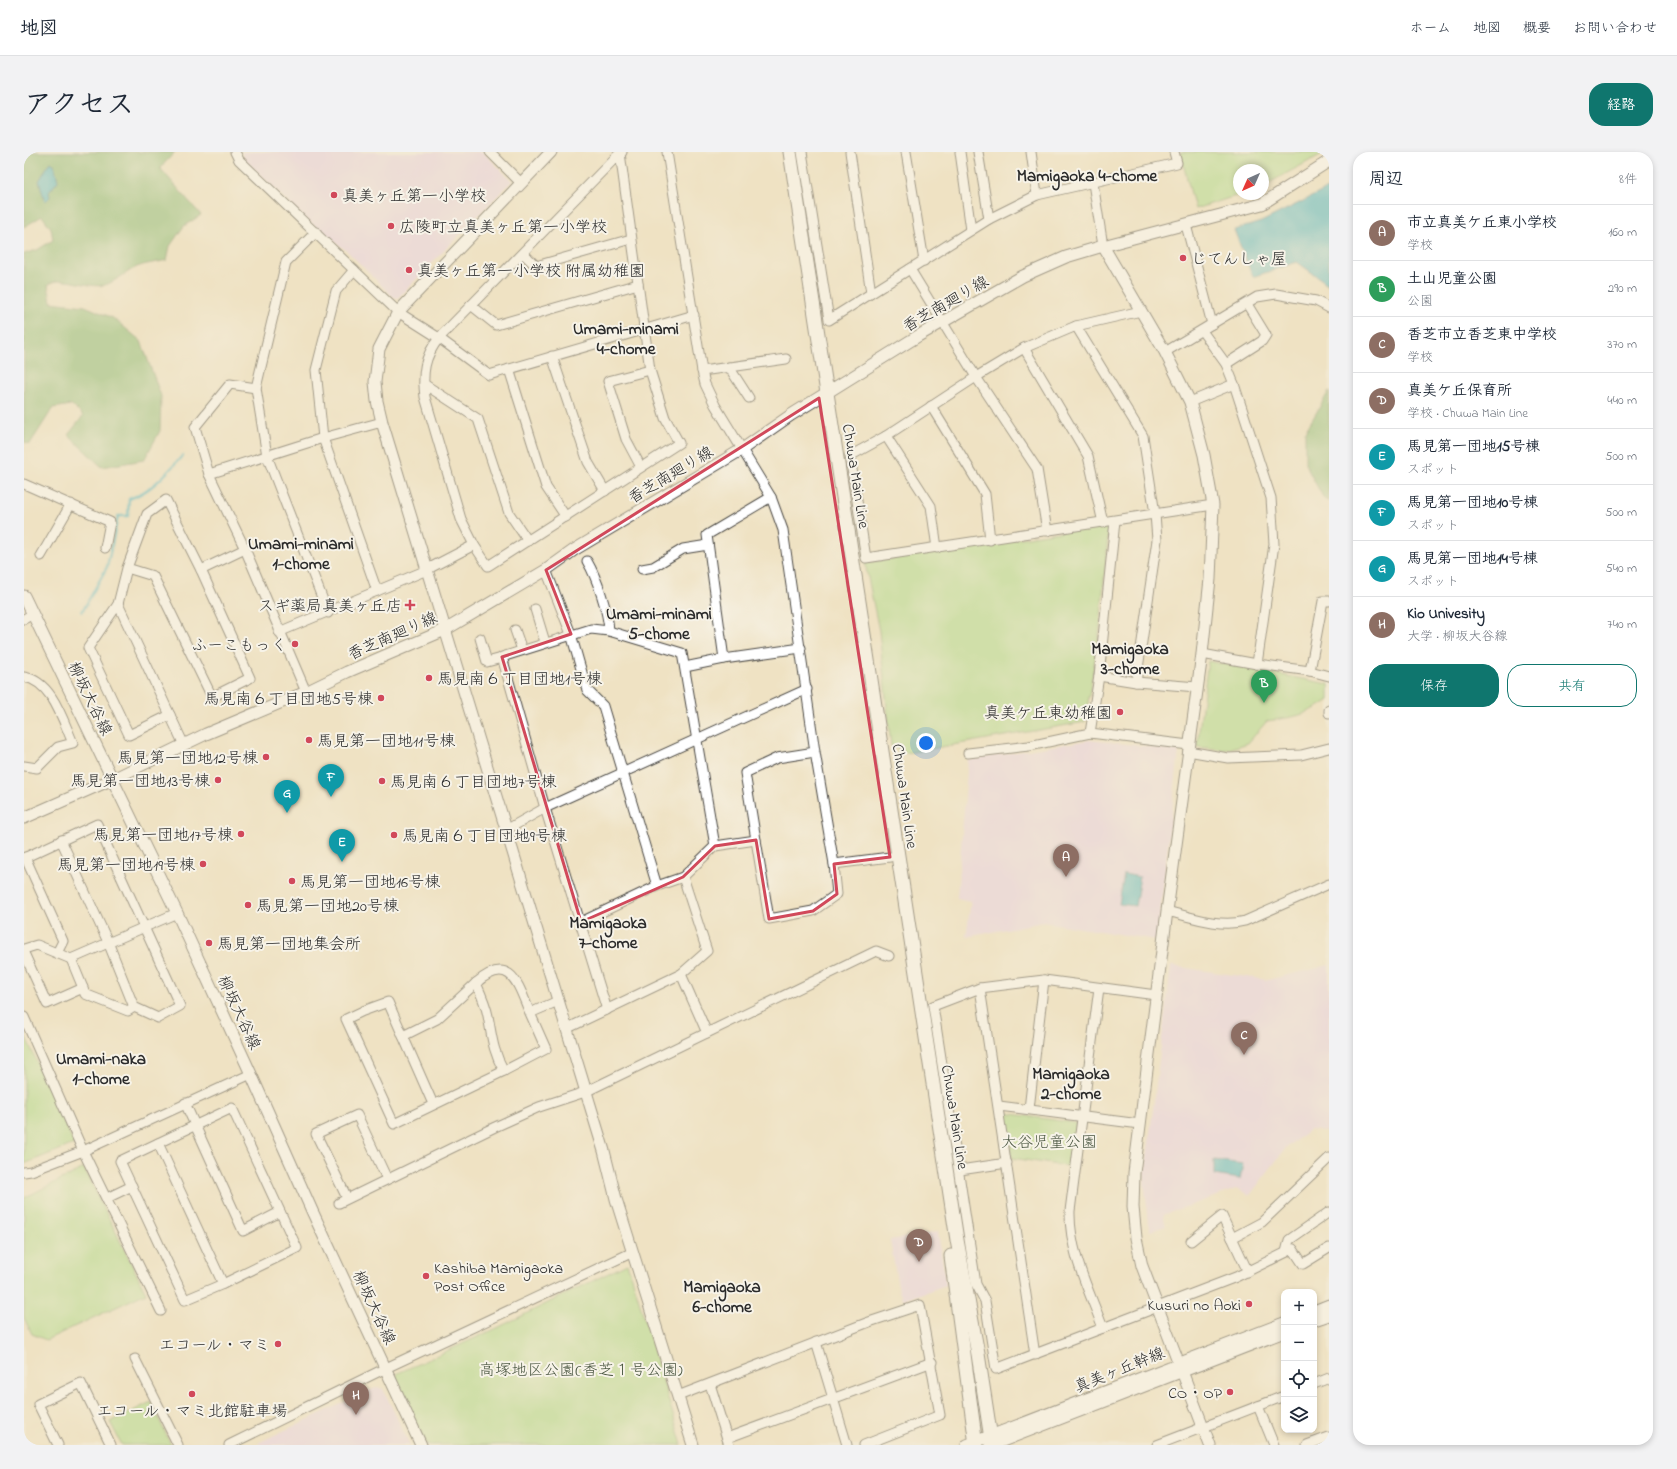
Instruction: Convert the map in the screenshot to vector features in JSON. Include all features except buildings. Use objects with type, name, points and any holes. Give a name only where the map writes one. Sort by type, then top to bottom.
[{"type":"main road","name":"Chuwa Main Line","points":[[782,152],[823,396],[957,1240],[978,1354],[992,1443]]},
{"type":"main road","name":"Chuwa Main Line","points":[[790,152],[823,396],[890,857],[949,1241],[973,1444]]},
{"type":"street","points":[[235,152],[239,160],[398,312],[439,338],[489,375],[694,315]]},
{"type":"street","points":[[490,152],[521,183]]},
{"type":"street","points":[[551,152],[398,312],[380,349],[375,382],[382,422],[633,1252],[693,1445]]},
{"type":"street","points":[[621,152],[631,239],[650,370],[665,418],[679,443],[488,566],[474,545],[461,519],[426,397],[424,384],[426,358],[439,338],[621,152]]},
{"type":"street","points":[[667,152],[705,384],[715,405],[741,450],[771,497],[783,530],[807,688],[815,752],[834,864],[837,894],[813,911],[769,919],[745,773],[777,758],[815,752]]},
{"type":"street","points":[[802,152],[829,320],[989,219],[1037,195],[1177,163],[1174,152]]},
{"type":"street","points":[[850,152],[871,293]]},
{"type":"street","points":[[906,152],[924,261]]},
{"type":"street","points":[[960,152],[971,230]]},
{"type":"street","points":[[978,152],[989,219]]},
{"type":"street","points":[[1031,152],[1037,195]]},
{"type":"street","name":"香芝南廻り線","points":[[24,818],[113,779],[206,734],[306,692],[347,672],[445,630],[546,570],[574,550],[741,450],[791,415],[943,322],[1023,276],[1066,257],[1262,204],[1329,161]]},
{"type":"street","points":[[1093,183],[1103,246],[1165,352],[1190,402],[1204,455],[1212,505],[1210,579],[1202,654],[1156,995],[1134,1173],[1133,1207],[1138,1252],[1157,1307],[1210,1445]]},
{"type":"street","points":[[1186,225],[1212,324]]},
{"type":"street","points":[[316,232],[286,262],[256,388],[267,456],[328,612]]},
{"type":"street","points":[[523,253],[536,266],[631,239]]},
{"type":"street","points":[[910,269],[976,377],[1037,469],[1047,531]]},
{"type":"street","points":[[354,270],[336,291],[316,370],[323,438],[377,591]]},
{"type":"street","points":[[471,305],[496,325],[638,284]]},
{"type":"street","points":[[1165,352],[1257,298],[1276,294],[1316,301],[1329,308]]},
{"type":"street","points":[[1226,364],[1262,341],[1266,335],[1247,304]]},
{"type":"street","points":[[1141,311],[1076,326],[1024,348],[976,377],[886,436],[850,456],[866,558],[1103,523],[1212,505]]},
{"type":"street","points":[[1076,326],[1143,436],[1155,514],[1157,540],[1136,682]]},
{"type":"street","points":[[1202,331],[1226,364],[1234,384],[1271,498],[1274,544],[1258,664]]},
{"type":"street","points":[[1024,348],[1088,456],[1103,523]]},
{"type":"street","points":[[552,356],[588,462],[605,491]]},
{"type":"street","points":[[702,371],[786,359]]},
{"type":"street","points":[[728,367],[749,398]]},
{"type":"street","points":[[509,369],[546,487],[566,517]]},
{"type":"street","points":[[641,468],[626,439],[608,381],[650,370]]},
{"type":"street","points":[[256,388],[230,384],[195,427],[210,474],[245,549],[279,632],[306,692]]},
{"type":"street","points":[[424,384],[478,420],[509,513],[528,541]]},
{"type":"street","points":[[1190,402],[1234,384]]},
{"type":"street","points":[[931,406],[985,494],[990,540]]},
{"type":"street","points":[[210,474],[323,438],[382,422]]},
{"type":"street","points":[[886,436],[931,506],[937,548]]},
{"type":"street","points":[[24,484],[110,522],[105,548]]},
{"type":"street","points":[[724,659],[707,535],[771,497]]},
{"type":"street","points":[[127,568],[153,576],[212,697],[250,678],[201,570],[166,500],[147,514],[127,568],[118,604],[88,648],[129,734],[170,715]]},
{"type":"street","points":[[41,556],[71,504]]},
{"type":"street","points":[[1090,733],[1099,676],[1115,521]]},
{"type":"street","points":[[279,632],[377,591],[474,545]]},
{"type":"street","points":[[642,569],[653,567],[683,549],[708,546]]},
{"type":"street","points":[[201,570],[245,549]]},
{"type":"street","points":[[586,560],[593,572],[598,586],[609,631]]},
{"type":"street","points":[[546,570],[571,634],[587,690],[603,706],[657,886]]},
{"type":"street","name":"柳坂大谷線","points":[[24,596],[28,616],[113,779],[177,913],[252,1074],[313,1213],[421,1445]]},
{"type":"street","points":[[1310,671],[1322,600],[1329,601]]},
{"type":"street","points":[[118,604],[184,745]]},
{"type":"street","points":[[535,609],[546,642]]},
{"type":"street","points":[[480,638],[487,662],[571,634],[591,629],[609,631],[682,653],[715,846]]},
{"type":"street","points":[[515,630],[522,650]]},
{"type":"street","points":[[685,667],[724,659],[801,648]]},
{"type":"street","points":[[1202,654],[1310,671],[1329,676]]},
{"type":"street","points":[[502,658],[607,1010]]},
{"type":"street","points":[[1099,676],[1136,682],[1197,687]]},
{"type":"street","points":[[24,677],[33,679],[46,690],[53,700],[73,743],[58,748],[37,768],[24,766]]},
{"type":"street","points":[[506,830],[546,808],[698,740],[807,688]]},
{"type":"street","points":[[968,753],[1029,746],[1090,733],[1189,748],[1228,758],[1301,755],[1329,748]]},
{"type":"street","points":[[57,953],[63,941],[25,858],[61,840],[98,824],[180,1006],[158,1018],[134,1007],[108,942],[61,840]]},
{"type":"street","points":[[580,922],[657,886],[683,877],[715,846],[756,840]]},
{"type":"street","points":[[834,864],[890,857]]},
{"type":"street","points":[[566,1029],[681,974],[707,951],[683,877]]},
{"type":"street","points":[[1167,911],[1216,922],[1235,924],[1245,922],[1329,884]]},
{"type":"street","points":[[71,959],[177,913]]},
{"type":"street","points":[[24,949],[37,945],[71,959],[86,994],[128,1011],[134,1007]]},
{"type":"street","points":[[388,1179],[358,1115],[316,1134],[343,1201],[495,1127],[540,1107],[585,1092],[876,951],[889,956]]},
{"type":"street","points":[[24,953],[47,1004],[83,988]]},
{"type":"street","points":[[403,1036],[437,1019],[482,978],[498,971],[509,973],[516,980],[546,1049],[394,1124],[346,1019],[388,1002],[403,1036],[433,1104]]},
{"type":"street","points":[[681,974],[707,1033]]},
{"type":"street","points":[[1156,995],[1044,980],[980,988],[933,1006],[960,1170],[976,1284],[985,1300],[996,1369],[1248,1272],[1293,1249],[1303,1264],[1329,1248]]},
{"type":"street","points":[[1029,1109],[1044,980]]},
{"type":"street","points":[[476,984],[485,1005],[492,1044],[498,1061],[504,1071]]},
{"type":"street","points":[[980,988],[999,1106],[1035,1355]]},
{"type":"street","points":[[1099,988],[1070,1211],[1070,1225],[1075,1255],[1103,1328]]},
{"type":"street","points":[[530,1013],[558,1001]]},
{"type":"street","points":[[24,1017],[83,1151],[161,1311]]},
{"type":"street","points":[[24,1172],[31,1171],[83,1151],[185,1103],[252,1074]]},
{"type":"street","points":[[185,1103],[194,1126],[243,1230],[280,1212]]},
{"type":"street","points":[[999,1106],[1140,1124]]},
{"type":"street","points":[[232,1108],[297,1248],[223,1284],[185,1300],[120,1161],[194,1126],[232,1108]]},
{"type":"street","points":[[158,1143],[223,1284]]},
{"type":"street","points":[[1232,1238],[1262,1222],[1329,1158]]},
{"type":"street","points":[[960,1170],[1007,1163]]},
{"type":"street","points":[[107,1198],[132,1186]]},
{"type":"street","points":[[1286,1252],[1289,1240],[1329,1212]]},
{"type":"street","points":[[1191,1241],[1222,1216],[1248,1272]]},
{"type":"street","points":[[229,1445],[386,1368],[633,1252]]},
{"type":"street","points":[[678,1396],[816,1342],[920,1305],[932,1362],[940,1415],[864,1445]]},
{"type":"street","points":[[1317,1310],[1329,1305]]},
{"type":"street","points":[[1317,1319],[1329,1314]]},
{"type":"street","name":"真美ヶ丘幹線","points":[[973,1444],[992,1443],[1181,1367],[1281,1324]]},
{"type":"street","name":"真美ヶ丘幹線","points":[[1181,1367],[1281,1333]]},
{"type":"street","points":[[816,1342],[847,1445]]},
{"type":"street","points":[[135,1359],[178,1445]]},
{"type":"street","points":[[710,1384],[728,1442],[833,1399],[932,1362]]},
{"type":"street","points":[[1317,1383],[1329,1378]]},
{"type":"street","points":[[58,1445],[38,1404],[82,1383],[111,1445]]},
{"type":"street","points":[[1157,1445],[1281,1397]]},
{"type":"street","points":[[1258,1406],[1274,1445]]},
{"type":"street","points":[[248,1436],[252,1445]]},
{"type":"street","points":[[1307,1445],[1329,1437]]},
{"type":"highlighted area","points":[[819,398],[890,857],[834,864],[837,894],[813,911],[769,919],[756,840],[715,846],[683,877],[581,922],[502,657],[571,634],[546,570]]},
{"type":"shaded area","name":"広陵町立真美ヶ丘第一小学校","points":[[241,152],[483,152],[512,181],[398,298],[393,297],[347,251],[305,219],[244,159]]},
{"type":"shaded area","points":[[1089,740],[1179,750],[1157,940],[1043,922],[966,937],[971,901],[957,898],[968,760]]},
{"type":"shaded area","points":[[1329,965],[1329,1131],[1309,1130],[1285,1149],[1250,1195],[1236,1189],[1163,1215],[1166,1226],[1150,1231],[1144,1181],[1171,966],[1268,980]]},
{"type":"shaded area","points":[[938,1232],[946,1285],[903,1300],[899,1291],[890,1240]]},
{"type":"shaded area","points":[[377,1387],[383,1389],[410,1445],[258,1445],[260,1442]]},
{"type":"green space","points":[[24,152],[175,152],[160,168],[201,215],[184,226],[170,246],[167,260],[137,267],[105,285],[98,286],[60,281],[53,282],[48,285],[51,302],[85,306],[113,318],[141,341],[161,396],[160,431],[144,460],[102,467],[68,435],[83,416],[72,405],[53,408],[30,444],[24,442],[24,254],[37,250],[53,240],[51,228],[42,216],[24,227]],"holes":[[[50,162],[54,164],[58,181],[49,192],[50,197],[45,201],[39,181]]]},
{"type":"green space","points":[[1180,152],[1326,152],[1269,183],[1269,164],[1233,164],[1233,197],[1195,209]]},
{"type":"green space","points":[[1329,391],[1329,502],[1324,499],[1305,464],[1305,432]]},
{"type":"green space","points":[[1109,524],[1100,627],[1085,722],[907,753],[891,746],[879,631],[865,563]]},
{"type":"green space","points":[[1208,661],[1329,684],[1329,700],[1306,713],[1267,721],[1248,743],[1226,750],[1197,747]]},
{"type":"green space","points":[[24,1033],[74,1144],[24,1164]]},
{"type":"green space","name":"大谷児童公園","points":[[1005,1113],[1076,1123],[1071,1167],[1012,1158]]},
{"type":"green space","points":[[84,1168],[146,1293],[46,1340],[32,1334],[24,1318],[24,1198]]},
{"type":"green space","name":"高塚地区公園(香芝１号公園)","points":[[627,1264],[682,1445],[426,1445],[395,1380],[398,1373],[495,1329]]},
{"type":"green space","points":[[151,1402],[171,1445],[122,1445],[110,1422]]},
{"type":"water","points":[[50,162],[54,164],[58,181],[49,192],[50,197],[45,202],[39,181]]},
{"type":"water","points":[[1329,188],[1329,285],[1297,262],[1253,277],[1234,230],[1261,222]]},
{"type":"water","points":[[1124,874],[1140,877],[1135,906],[1119,904]]},
{"type":"water","points":[[1214,1160],[1243,1164],[1240,1179],[1214,1175]]},
{"type":"waterway","points":[[82,612],[107,567],[118,516],[128,516],[129,499],[137,496],[152,486],[165,475],[183,455]]},
{"type":"place","name":"真美ヶ丘第一小学校","points":[[334,195]]},
{"type":"place","name":"広陵町立真美ヶ丘第一小学校","points":[[391,226]]},
{"type":"place","name":"じてんしゃ屋","points":[[1183,258]]},
{"type":"place","name":"真美ヶ丘第一小学校 附属幼稚園","points":[[409,270]]},
{"type":"place","name":"スギ薬局真美ヶ丘店","points":[[410,605]]},
{"type":"place","name":"ふーこもっく","points":[[295,644]]},
{"type":"place","name":"馬見南６丁目団地1号棟","points":[[429,678]]},
{"type":"place","name":"馬見南６丁目団地5号棟","points":[[381,698]]},
{"type":"place","name":"土山児童公園","points":[[1264,703]]},
{"type":"place","name":"真美ケ丘東幼稚園","points":[[1120,712]]},
{"type":"place","name":"馬見第一団地11号棟","points":[[309,740]]},
{"type":"place","name":"馬見第一団地12号棟","points":[[266,757]]},
{"type":"place","name":"馬見第一団地13号棟","points":[[218,780]]},
{"type":"place","name":"馬見南６丁目団地7号棟","points":[[382,781]]},
{"type":"place","name":"馬見第一団地10号棟","points":[[331,797]]},
{"type":"place","name":"馬見第一団地14号棟","points":[[287,813]]},
{"type":"place","name":"馬見第一団地17号棟","points":[[241,834]]},
{"type":"place","name":"馬見南６丁目団地9号棟","points":[[394,835]]},
{"type":"place","name":"馬見第一団地15号棟","points":[[342,862]]},
{"type":"place","name":"馬見第一団地19号棟","points":[[203,864]]},
{"type":"place","name":"市立真美ケ丘東小学校","points":[[1066,877]]},
{"type":"place","name":"馬見第一団地16号棟","points":[[292,881]]},
{"type":"place","name":"馬見第一団地20号棟","points":[[248,905]]},
{"type":"place","name":"馬見第一団地集会所","points":[[209,943]]},
{"type":"place","name":"香芝市立香芝東中学校","points":[[1244,1055]]},
{"type":"place","name":"真美ケ丘保育所","points":[[919,1262]]},
{"type":"place","name":"Kashiba Mamigaoka Post Office","points":[[426,1276]]},
{"type":"place","name":"Kusuri no Aoki","points":[[1249,1304]]},
{"type":"place","name":"エコール・マミ","points":[[278,1344]]},
{"type":"place","name":"CO・OP","points":[[1230,1392]]},
{"type":"place","name":"エコール・マミ北館駐車場","points":[[192,1394]]},
{"type":"place","name":"Kio Univesity","points":[[356,1415]]},
{"type":"district","name":"Mamigaoka 4-chome","points":[[1087,175]]},
{"type":"district","name":"Umami-minami 4-chome","points":[[626,338]]},
{"type":"district","name":"Umami-minami 1-chome","points":[[301,553]]},
{"type":"district","name":"Umami-minami 5-chome","points":[[659,623]]},
{"type":"district","name":"Mamigaoka 3-chome","points":[[1130,658]]},
{"type":"district","name":"Mamigaoka 7-chome","points":[[608,932]]},
{"type":"district","name":"Umami-naka 1-chome","points":[[101,1068]]},
{"type":"district","name":"Mamigaoka 2-chome","points":[[1071,1083]]},
{"type":"district","name":"Mamigaoka 6-chome","points":[[722,1296]]}]
